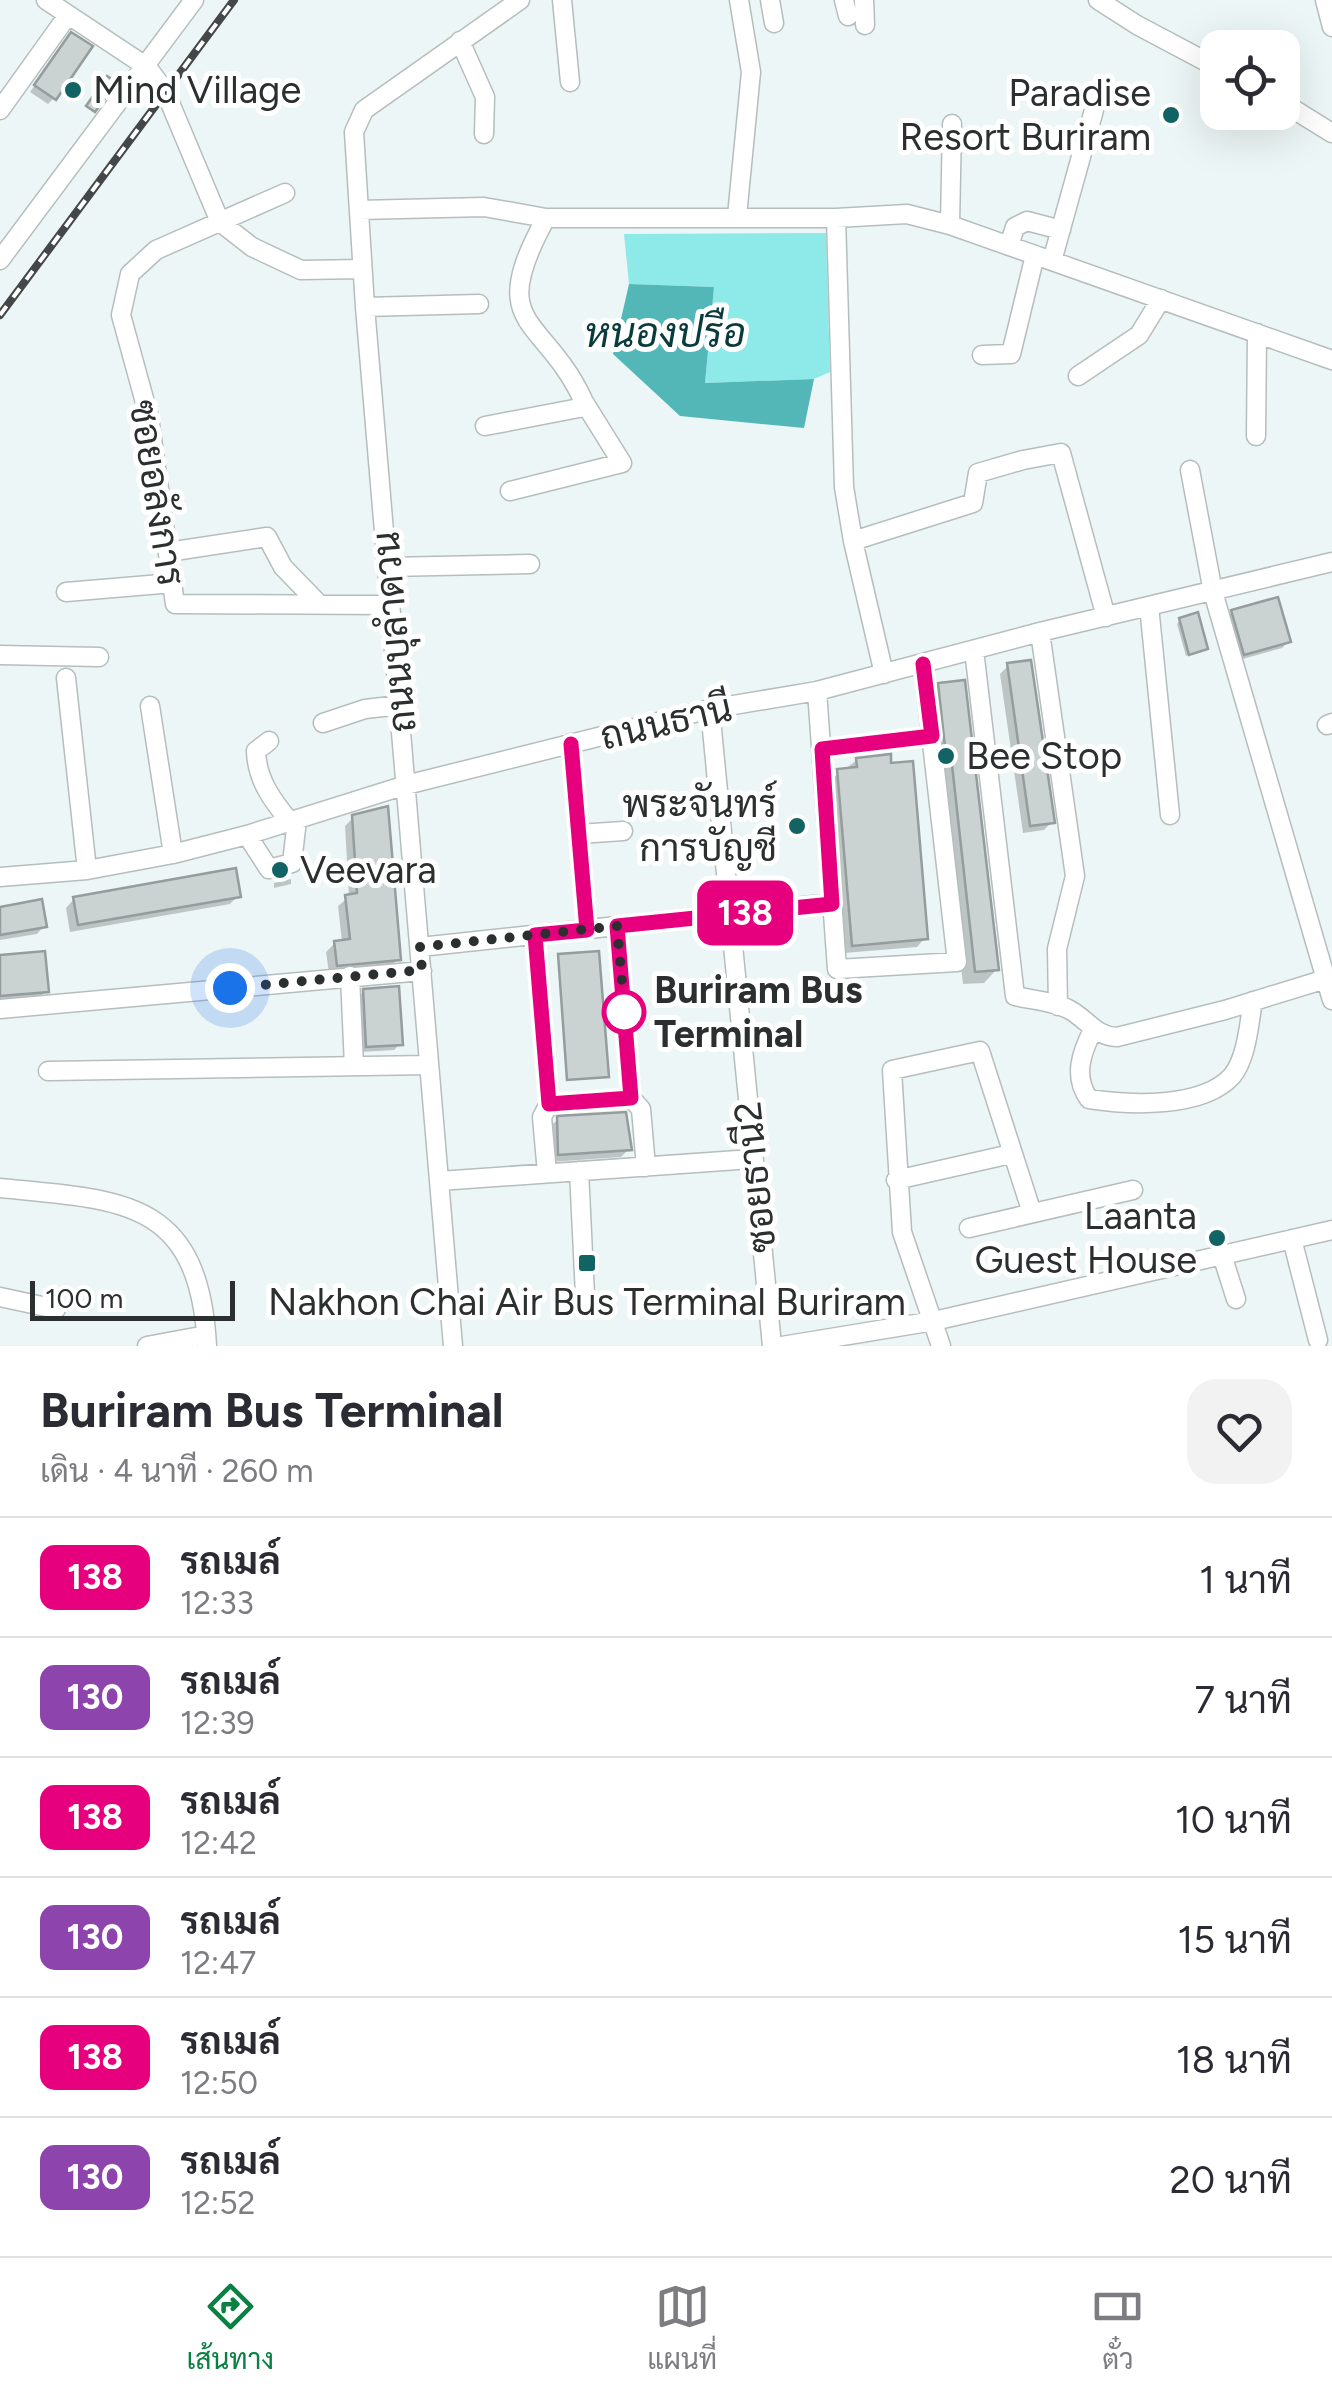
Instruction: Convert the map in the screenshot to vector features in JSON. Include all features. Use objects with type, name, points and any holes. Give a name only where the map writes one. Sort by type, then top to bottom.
[{"type":"street","points":[[46,0],[146,67],[165,91],[220,222],[252,247],[301,270],[362,269]]},
{"type":"street","points":[[0,260],[194,0]]},
{"type":"street","name":"ถนนบุลำดวน","points":[[453,1346],[365,307],[354,132],[364,110],[520,0]]},
{"type":"street","points":[[562,0],[570,82]]},
{"type":"street","points":[[737,216],[751,72],[739,0]]},
{"type":"street","points":[[770,0],[774,23]]},
{"type":"street","points":[[852,14],[864,0]]},
{"type":"street","points":[[1098,0],[1200,59]]},
{"type":"street","points":[[1324,0],[1332,27]]},
{"type":"street","points":[[0,110],[68,15]]},
{"type":"street","points":[[460,40],[485,97],[484,134]]},
{"type":"street","points":[[982,355],[1011,354],[1044,258],[1061,230],[1094,110]]},
{"type":"street","points":[[1300,113],[1332,133]]},
{"type":"street","points":[[950,225],[952,124]]},
{"type":"street","name":"ซอยอลังการ","points":[[284,193],[156,250],[130,274],[122,315],[148,417],[175,604],[392,605]]},
{"type":"street","points":[[358,210],[484,207],[546,218],[836,218],[907,214],[950,225],[1332,360]]},
{"type":"street","points":[[510,492],[622,463],[574,380],[528,326],[520,305],[518,287],[527,252],[546,218]]},
{"type":"street","points":[[836,218],[844,488],[852,541],[884,674]]},
{"type":"street","points":[[1008,246],[1016,227],[1027,221],[1061,230]]},
{"type":"street","points":[[1078,376],[1140,335],[1161,299]]},
{"type":"street","points":[[365,307],[480,304]]},
{"type":"street","points":[[1256,436],[1258,333]]},
{"type":"street","points":[[485,426],[579,408],[584,402]]},
{"type":"street","points":[[852,541],[974,503],[978,473],[1061,453],[1106,618]]},
{"type":"street","points":[[1190,470],[1212,592],[1329,978],[1332,1000]]},
{"type":"street","points":[[168,552],[268,538],[283,568],[320,604]]},
{"type":"street","name":"ถนนธานี","points":[[0,877],[87,870],[173,854],[247,835],[406,784],[710,709],[817,691],[1040,632],[1332,562]]},
{"type":"street","points":[[388,567],[530,564]]},
{"type":"street","points":[[66,592],[173,583]]},
{"type":"street","points":[[1149,606],[1170,815]]},
{"type":"street","points":[[1040,632],[1075,876],[1057,948],[1058,1006]]},
{"type":"street","points":[[974,650],[1015,996],[1071,1010],[1094,1030],[1117,1038],[1329,978]]},
{"type":"street","points":[[0,655],[99,656]]},
{"type":"street","points":[[817,691],[836,970],[957,962],[923,664]]},
{"type":"street","points":[[66,678],[87,870]]},
{"type":"street","points":[[322,723],[365,709],[400,705]]},
{"type":"street","points":[[150,706],[173,854]]},
{"type":"street","name":"ซอยธานี2","points":[[710,709],[772,1346]]},
{"type":"street","points":[[822,749],[932,736]]},
{"type":"street","points":[[247,835],[269,869],[292,864],[293,821],[271,798],[256,766],[256,751],[270,741]]},
{"type":"street","points":[[571,744],[587,930]]},
{"type":"street","points":[[579,834],[623,830]]},
{"type":"street","points":[[420,947],[832,904]]},
{"type":"street","points":[[617,926],[631,1098],[640,1110],[646,1166]]},
{"type":"street","points":[[535,935],[549,1104],[542,1117],[547,1174]]},
{"type":"street","points":[[0,1009],[422,970]]},
{"type":"street","points":[[350,976],[354,1066]]},
{"type":"street","points":[[1094,1030],[1084,1051],[1078,1080],[1089,1099],[1121,1104],[1175,1101],[1219,1086],[1233,1074],[1254,1001]]},
{"type":"street","points":[[941,1346],[902,1232],[892,1070],[980,1051],[1032,1213]]},
{"type":"street","points":[[48,1070],[429,1065]]},
{"type":"street","points":[[549,1104],[631,1098]]},
{"type":"street","points":[[896,1180],[1012,1154]]},
{"type":"street","points":[[439,1181],[752,1159]]},
{"type":"street","points":[[579,1171],[585,1295]]},
{"type":"street","points":[[0,1188],[110,1202],[162,1224],[186,1255],[201,1292],[207,1341],[147,1346]]},
{"type":"street","points":[[969,1228],[1132,1190]]},
{"type":"street","points":[[782,1346],[934,1321],[1332,1230]]},
{"type":"street","points":[[1292,1239],[1318,1340]]},
{"type":"street","points":[[1222,1255],[1236,1299]]},
{"type":"street","points":[[0,1297],[56,1309]]},
{"type":"shaded area","points":[[826,233],[830,372],[814,379],[705,383],[714,287],[629,284],[624,234]]},
{"type":"water","name":"หนองปรือ","points":[[629,284],[714,287],[705,383],[814,379],[804,428],[680,416],[613,354]]},
{"type":"building","points":[[71,32],[93,46],[56,100],[34,85]]},
{"type":"building","points":[[107,76],[117,82],[95,112],[86,106]]},
{"type":"building","points":[[1278,597],[1291,642],[1244,655],[1231,610]]},
{"type":"building","points":[[1198,612],[1208,649],[1189,655],[1179,618]]},
{"type":"building","points":[[1031,660],[1055,823],[1030,826],[1007,663]]},
{"type":"building","points":[[965,680],[999,970],[975,972],[950,747],[945,747],[938,683]]},
{"type":"building","points":[[891,754],[891,763],[913,761],[928,939],[852,946],[837,769],[857,767],[856,758]]},
{"type":"building","points":[[388,806],[401,960],[337,966],[334,941],[350,939],[345,895],[357,893],[352,815]]},
{"type":"building","points":[[236,868],[241,897],[78,925],[73,897]]},
{"type":"building","points":[[42,899],[47,927],[0,935],[0,907]]},
{"type":"building","points":[[45,951],[49,992],[0,996],[0,955]]},
{"type":"building","name":"Buriram Bus Terminal","points":[[599,951],[609,1077],[567,1080],[558,954]]},
{"type":"building","points":[[399,986],[403,1045],[366,1047],[363,989]]},
{"type":"building","points":[[626,1112],[632,1150],[558,1155],[557,1116]]},
{"type":"railway","points":[[0,315],[234,0]]},
{"type":"bus line","name":"138","points":[[571,744],[587,930],[535,935],[549,1104],[631,1098],[617,926],[832,904],[822,749],[932,736],[923,664]]},
{"type":"place","name":"Mind Village","points":[[73,90]]},
{"type":"place","name":"Paradise Resort Buriram","points":[[1171,115]]},
{"type":"place","name":"Bee Stop","points":[[946,756]]},
{"type":"place","name":"พระจันทร์ การบัญชี","points":[[797,826]]},
{"type":"place","name":"Veevara","points":[[280,870]]},
{"type":"place","name":"Buriram Bus Terminal","points":[[624,1012]]},
{"type":"place","name":"Laanta Guest House","points":[[1217,1238]]},
{"type":"place","name":"Nakhon Chai Air Bus Terminal Buriram","points":[[587,1263]]},
{"type":"route","points":[[230,988],[422,970],[420,947],[617,926],[626,1029],[624,1012]]}]
